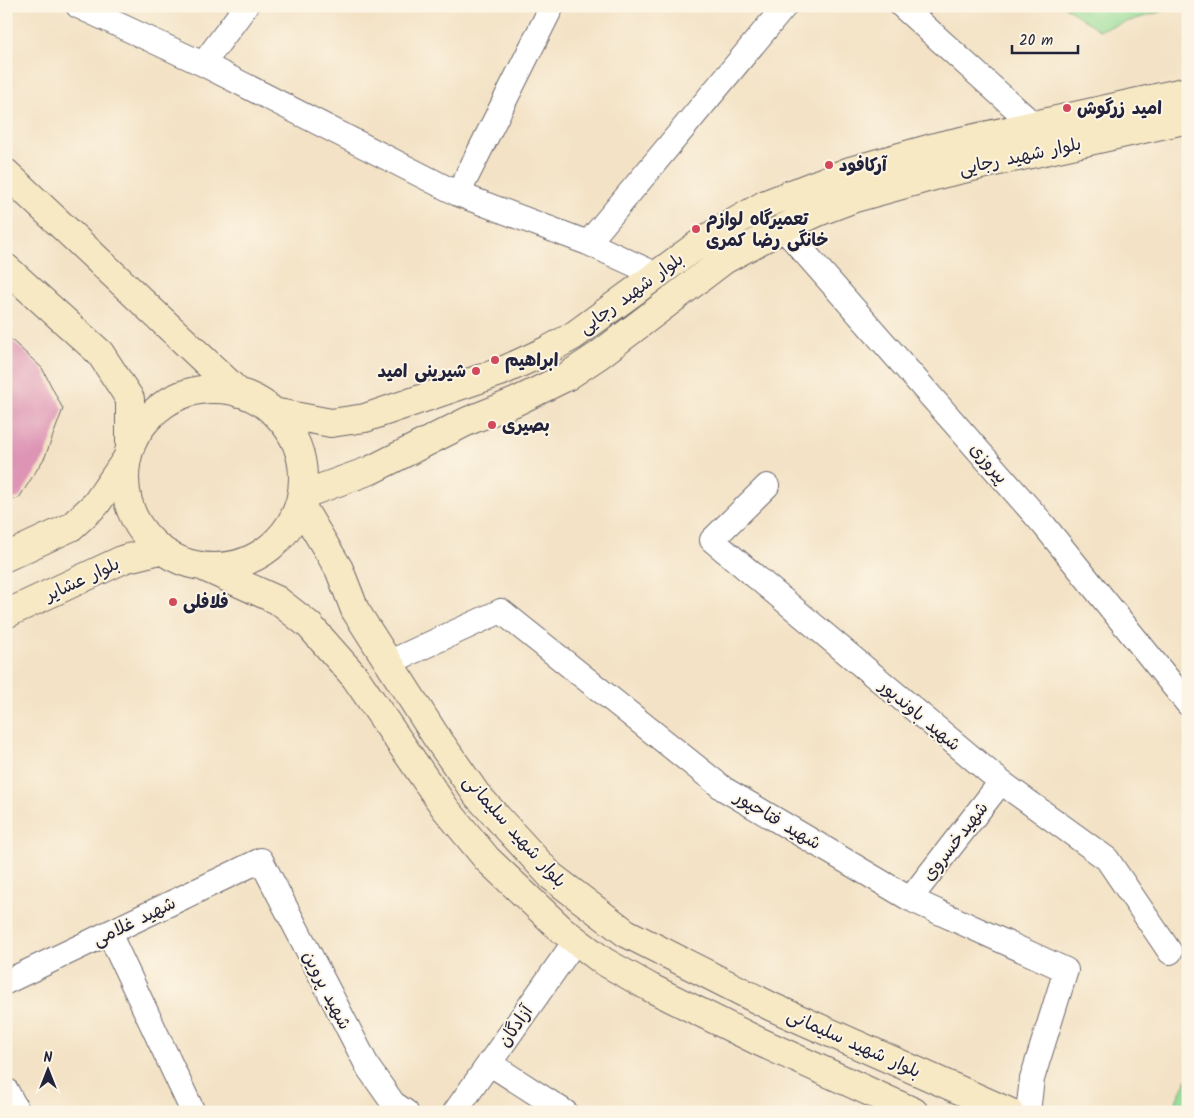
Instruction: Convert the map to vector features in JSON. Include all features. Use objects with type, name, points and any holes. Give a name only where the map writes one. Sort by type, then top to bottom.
[{"type":"main road","name":"بلوار شهید رجایی","points":[[273,412],[331,424],[365,418],[500,372],[546,351],[573,336],[655,274],[707,238],[766,204],[809,186],[850,171],[939,146],[1188,91]]},
{"type":"main road","name":"بلوار شهید رجایی","points":[[301,500],[371,470],[468,421],[515,402],[566,377],[600,355],[724,260],[783,228],[855,198],[945,173],[1188,120]]},
{"type":"main road","points":[[6,173],[239,393]]},
{"type":"main road","points":[[6,268],[100,353],[130,399],[128,453],[124,486],[130,510],[142,532],[160,550],[182,562],[206,568],[236,565],[264,552],[286,532],[301,500],[302,464],[292,435],[273,412],[257,400],[239,393],[213,389],[187,393],[162,405],[144,423],[128,453],[96,504],[71,527],[6,556]]},
{"type":"main road","name":"بلوار شهید سلیمانی","points":[[301,500],[339,569],[355,610],[388,663],[477,795],[551,876],[626,933],[772,1007],[1009,1112]]},
{"type":"main road","name":"بلوار عشایر","points":[[6,614],[124,559],[160,550]]},
{"type":"main road","name":"بلوار شهید سلیمانی","points":[[206,568],[277,600],[309,625],[355,677],[445,808],[481,851],[526,897],[603,961],[650,988],[758,1041],[914,1112]]},
{"type":"street","points":[[78,6],[203,64],[458,194],[588,243],[655,274]]},
{"type":"street","points":[[203,64],[246,6]]},
{"type":"street","points":[[458,194],[552,6]]},
{"type":"street","points":[[588,243],[785,6]]},
{"type":"street","points":[[902,6],[1034,125]]},
{"type":"street","name":"پیروزی","points":[[783,228],[1043,524],[1188,704]]},
{"type":"street","name":"شهید باوندپور","points":[[767,486],[712,540],[1001,782],[1106,859],[1170,952]]},
{"type":"street","name":"شهید فتاحپور","points":[[388,663],[501,611],[724,789],[910,899],[1066,970],[1032,1079],[1028,1112]]},
{"type":"street","name":"شهیدخسروی","points":[[910,899],[1001,782]]},
{"type":"street","name":"شهید غلامی","points":[[6,982],[261,860]]},
{"type":"street","name":"شهید پروین","points":[[261,860],[368,1068],[393,1103],[406,1112]]},
{"type":"street","points":[[109,933],[193,1112]]},
{"type":"street","name":"آزادگان","points":[[455,1112],[576,940]]},
{"type":"street","points":[[489,1063],[565,1112]]},
{"type":"street","points":[[6,1090],[18,1112]]},
{"type":"green space","points":[[1064,6],[1180,6],[1099,30]]},
{"type":"green space","points":[[1188,1078],[1188,1112],[1170,1112]]},
{"type":"building","points":[[6,335],[42,368],[63,409],[45,457],[19,498],[6,501]]},
{"type":"place","name":"امید زرگوش","points":[[1067,108]]},
{"type":"place","name":"آرکافود","points":[[829,165]]},
{"type":"place","name":"تعمیرگاه لوازم خانگی رضا کمری","points":[[696,229]]},
{"type":"place","name":"ابراهیم","points":[[495,360]]},
{"type":"place","name":"شیرینی امید","points":[[476,371]]},
{"type":"place","name":"بصیری","points":[[492,425]]},
{"type":"place","name":"فلافلی","points":[[173,602]]}]
